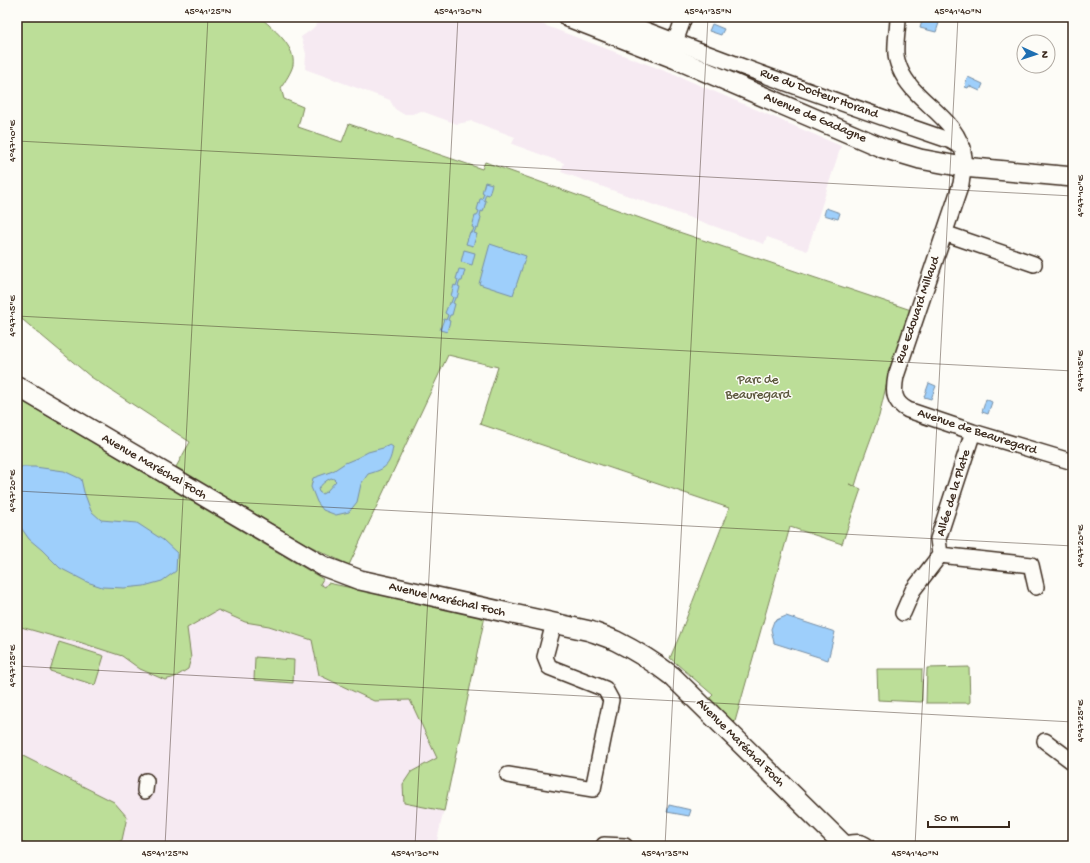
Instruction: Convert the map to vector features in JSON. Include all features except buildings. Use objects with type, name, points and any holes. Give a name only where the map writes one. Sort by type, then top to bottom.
[{"type":"main road","name":"Avenue de Gadagne","points":[[568,17],[676,59],[883,148],[920,159],[963,168],[1073,177]]},
{"type":"main road","name":"Avenue Maréchal Foch","points":[[17,386],[323,566],[360,580],[590,631],[615,641],[654,663],[672,676],[844,845]]},
{"type":"street","name":"Rue du Docteur Horand","points":[[612,17],[675,42],[951,141],[963,148]]},
{"type":"street","points":[[675,42],[684,17]]},
{"type":"street","name":"Rue Edouard Millaud","points":[[894,387],[896,376],[961,184],[964,158],[963,148],[956,132],[906,81],[900,69],[896,55],[898,17]]},
{"type":"street","points":[[944,233],[1034,264]]},
{"type":"street","name":"Avenue de Beauregard","points":[[894,387],[896,399],[900,406],[908,410],[973,432],[1073,462]]},
{"type":"street","name":"Allée de la Plate","points":[[903,613],[913,590],[940,555],[938,539],[973,432]]},
{"type":"street","name":"Allée de la Plate","points":[[940,555],[1030,565],[1036,586]]},
{"type":"street","points":[[508,775],[593,789],[611,700],[605,689],[549,667],[545,657],[554,623]]},
{"type":"street","points":[[1045,741],[1073,762]]},
{"type":"street","points":[[844,845],[858,842],[866,844],[867,846]]},
{"type":"street","points":[[604,845],[625,846]]},
{"type":"shaded area","points":[[322,17],[523,17],[678,76],[841,146],[807,251],[767,237],[764,244],[561,172],[564,163],[512,144],[515,137],[472,121],[457,124],[421,111],[412,114],[403,114],[395,109],[390,100],[305,69],[306,54],[301,37],[311,30]]},
{"type":"shaded area","points":[[17,398],[328,583],[485,616],[436,846],[17,846]]},
{"type":"green space","name":"Parc de Beauregard","points":[[17,17],[260,17],[277,32],[291,51],[293,65],[281,88],[284,99],[303,107],[298,127],[342,142],[349,124],[482,169],[485,162],[676,231],[911,310],[888,378],[879,416],[855,486],[849,484],[861,489],[842,544],[790,527],[734,725],[708,700],[713,695],[670,658],[729,508],[480,424],[498,367],[448,355],[349,565],[308,545],[176,467],[190,442],[91,377],[17,315]]},
{"type":"green space","points":[[17,398],[323,579],[320,584],[325,587],[328,583],[485,616],[444,811],[404,803],[403,784],[411,772],[437,758],[410,700],[374,701],[319,675],[312,640],[269,626],[245,622],[218,610],[187,628],[191,658],[188,669],[175,677],[165,680],[140,669],[122,656],[79,642],[21,627],[22,615],[17,614]]},
{"type":"green space","points":[[59,642],[104,656],[95,685],[50,671]]},
{"type":"green space","points":[[255,657],[294,660],[293,683],[254,680]]},
{"type":"green space","points":[[969,667],[970,703],[926,703],[927,668]]},
{"type":"green space","points":[[877,669],[922,669],[922,702],[878,700]]},
{"type":"green space","points":[[17,753],[114,802],[127,817],[122,840],[112,846],[29,846],[17,838]]},
{"type":"water","points":[[923,18],[939,23],[936,32],[920,28]]},
{"type":"water","points":[[712,24],[724,29],[721,35],[709,31]]},
{"type":"water","points":[[968,77],[983,84],[980,91],[969,86],[968,88],[965,87]]},
{"type":"water","points":[[485,182],[492,184],[489,195],[486,194],[484,200],[486,201],[483,212],[481,211],[478,229],[476,228],[474,233],[477,234],[473,246],[466,244],[470,232],[472,233],[474,228],[472,227],[475,216],[477,216],[479,211],[477,210],[480,199],[482,199],[484,193],[482,193]]},
{"type":"water","points":[[826,208],[840,213],[838,219],[824,215]]},
{"type":"water","points":[[490,244],[526,256],[513,295],[479,284]]},
{"type":"water","points":[[464,250],[475,253],[472,265],[461,262]]},
{"type":"water","points":[[459,269],[465,270],[462,281],[460,281],[458,286],[460,287],[457,298],[455,298],[453,303],[455,304],[452,315],[450,315],[448,320],[450,321],[447,332],[440,330],[444,319],[446,320],[448,315],[445,313],[453,297],[451,296],[454,285],[456,286],[458,280],[456,279]]},
{"type":"water","points":[[929,383],[936,386],[931,399],[924,397]]},
{"type":"water","points":[[986,399],[992,402],[988,414],[982,412]]},
{"type":"water","points":[[390,445],[393,447],[389,462],[383,468],[368,474],[361,484],[357,502],[349,512],[336,515],[323,510],[317,502],[311,487],[313,478],[333,471],[345,463],[368,452]],"holes":[[[331,478],[336,481],[326,492],[322,494],[319,492],[318,489],[324,483]]]},
{"type":"water","points":[[17,467],[35,467],[64,471],[81,479],[91,511],[101,520],[137,523],[163,540],[177,553],[176,571],[162,581],[144,586],[124,588],[102,587],[87,582],[60,568],[29,539],[17,522]]},
{"type":"water","points":[[786,616],[835,632],[828,660],[774,643],[771,629],[774,621]]},
{"type":"water","points":[[669,805],[691,810],[689,816],[667,812]]}]
